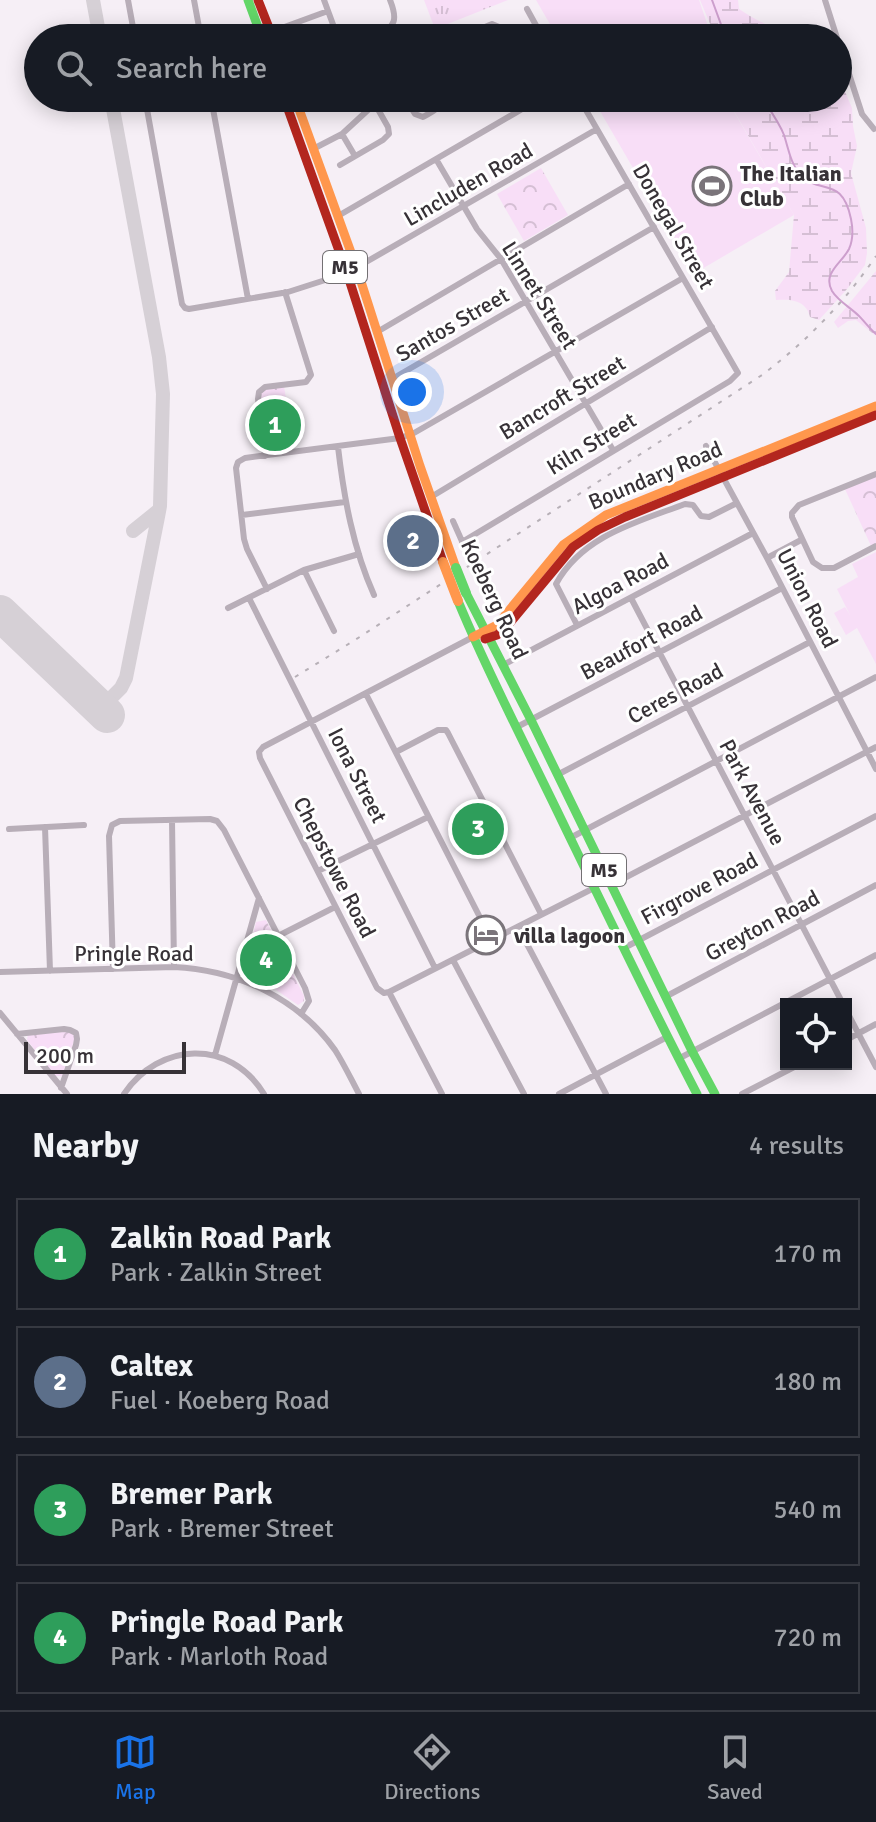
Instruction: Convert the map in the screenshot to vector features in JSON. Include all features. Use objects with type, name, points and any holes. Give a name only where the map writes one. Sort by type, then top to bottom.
[{"type":"main road","points":[[248,0],[261,24]]},
{"type":"main road","points":[[258,0],[264,24]]},
{"type":"main road","name":"Koeberg Road","points":[[290,112],[377,332],[405,437],[431,497],[447,559]]},
{"type":"main road","name":"Koeberg Road","points":[[300,112],[338,216],[352,271],[405,437],[462,597],[473,639],[697,1094]]},
{"type":"main road","name":"Boundary Road","points":[[722,473],[876,406]]},
{"type":"main road","name":"Boundary Road","points":[[488,636],[563,545],[606,515],[876,415]]},
{"type":"main road","name":"Koeberg Road","points":[[462,597],[488,636],[531,720],[715,1094]]},
{"type":"main road","points":[[473,639],[488,636]]},
{"type":"street","points":[[128,0],[132,24]]},
{"type":"street","points":[[194,0],[198,24]]},
{"type":"street","points":[[324,0],[333,24]]},
{"type":"street","points":[[390,0],[395,13],[393,24]]},
{"type":"street","points":[[825,0],[833,24]]},
{"type":"street","points":[[527,9],[535,24]]},
{"type":"street","points":[[296,24],[328,11]]},
{"type":"street","points":[[852,83],[862,114],[874,129]]},
{"type":"street","name":"Lincluden Road","points":[[147,112],[172,256],[185,308],[285,292],[352,271],[597,129]]},
{"type":"street","points":[[214,112],[248,299]]},
{"type":"street","points":[[313,149],[342,134],[366,112]]},
{"type":"street","points":[[340,165],[389,134],[380,112]]},
{"type":"street","points":[[414,112],[423,117],[431,112]]},
{"type":"street","points":[[338,216],[517,112]]},
{"type":"street","name":"Donegal Street","points":[[587,112],[738,373]]},
{"type":"street","points":[[342,134],[355,156]]},
{"type":"street","name":"Linnet Street","points":[[436,159],[477,229],[501,259],[613,450]]},
{"type":"street","points":[[377,332],[629,184]]},
{"type":"street","name":"Santos Street","points":[[392,379],[654,227]]},
{"type":"street","points":[[267,589],[247,549],[242,531],[238,462],[245,458],[405,437],[683,278]]},
{"type":"street","points":[[265,456],[259,392],[265,387],[312,381],[285,292]]},
{"type":"street","name":"Bancroft Street","points":[[431,497],[712,327]]},
{"type":"street","name":"Kiln Street","points":[[453,521],[463,545],[613,450],[730,381],[738,373]]},
{"type":"street","name":"Union Road","points":[[706,446],[876,769]]},
{"type":"street","points":[[338,447],[345,502],[374,595]]},
{"type":"street","points":[[876,474],[799,505],[792,513],[801,540],[817,566],[834,568],[876,546]]},
{"type":"street","points":[[242,515],[345,502]]},
{"type":"street","points":[[577,625],[556,584],[571,562],[590,545],[616,531],[685,504],[693,505],[701,516],[709,517],[737,503]]},
{"type":"street","name":"Algoa Road","points":[[503,665],[753,533]]},
{"type":"street","points":[[767,558],[801,540]]},
{"type":"street","points":[[228,608],[304,570],[359,554]]},
{"type":"street","points":[[304,570],[334,631]]},
{"type":"street","name":"Beaufort Road","points":[[517,727],[782,588]]},
{"type":"street","name":"Iona Street","points":[[249,598],[435,968]]},
{"type":"street","name":"Park Avenue","points":[[631,598],[840,998]]},
{"type":"street","points":[[311,722],[473,639]]},
{"type":"street","name":"Ceres Road","points":[[557,775],[810,642]]},
{"type":"street","points":[[570,838],[876,677]]},
{"type":"street","points":[[366,694],[491,939]]},
{"type":"street","name":"Chepstowe Road","points":[[311,722],[261,749],[260,758],[377,988],[384,993],[389,992],[442,1094]]},
{"type":"street","points":[[396,752],[438,730],[446,730],[541,914]]},
{"type":"street","points":[[611,885],[876,747]]},
{"type":"street","name":"Firgrove Road","points":[[624,949],[876,816]]},
{"type":"street","points":[[318,871],[428,817]]},
{"type":"street","points":[[113,969],[109,836],[112,825],[120,821],[210,819],[217,821],[224,830],[309,998],[301,1014]]},
{"type":"street","points":[[172,820],[174,967]]},
{"type":"street","points":[[9,829],[84,825]]},
{"type":"street","points":[[45,827],[50,971]]},
{"type":"street","name":"Greyton Road","points":[[665,997],[876,885]]},
{"type":"street","points":[[389,992],[594,888]]},
{"type":"street","points":[[215,1055],[259,898]]},
{"type":"street","points":[[278,936],[335,907]]},
{"type":"street","points":[[518,927],[606,1094]]},
{"type":"street","points":[[678,1059],[876,955]]},
{"type":"street","points":[[453,960],[524,1094]]},
{"type":"street","name":"Pringle Road","points":[[0,972],[174,967],[236,978],[270,993],[301,1014],[335,1050],[359,1094]]},
{"type":"street","points":[[0,1013],[64,1091]]},
{"type":"street","points":[[852,1022],[876,1067]]},
{"type":"street","points":[[852,1037],[876,1024]]},
{"type":"street","points":[[17,1034],[64,1029],[76,1033],[76,1045],[64,1091]]},
{"type":"street","points":[[559,1094],[667,1037]]},
{"type":"street","points":[[124,1094],[143,1071],[159,1061],[188,1054],[215,1055],[234,1063],[264,1094]]},
{"type":"street","points":[[742,1094],[788,1070]]},
{"type":"green space","points":[[424,0],[508,0],[448,24],[433,24]]},
{"type":"green space","points":[[536,0],[699,0],[707,24],[550,24]]},
{"type":"green space","points":[[700,0],[738,0],[739,9],[767,24],[710,24]]},
{"type":"green space","points":[[852,108],[857,146],[851,173],[866,228],[867,253],[865,265],[819,320],[810,317],[805,307],[797,302],[776,300],[775,291],[789,272],[794,215],[734,112],[852,112]]},
{"type":"green space","name":"The Italian Club","points":[[600,112],[734,112],[794,215],[695,273],[645,187],[647,184],[640,180]]},
{"type":"green space","points":[[541,168],[568,215],[524,241],[497,194]]},
{"type":"green space","points":[[876,271],[876,336],[856,320],[838,328],[834,322]]},
{"type":"green space","points":[[284,386],[294,453],[265,455],[258,393]]},
{"type":"green space","points":[[876,474],[876,546],[872,548],[844,487]]},
{"type":"green space","points":[[876,552],[876,664],[857,628],[846,635],[834,613],[845,607],[850,615],[837,589],[858,577],[852,564]]},
{"type":"green space","points":[[476,799],[501,847],[480,857],[456,810]]},
{"type":"green space","points":[[266,920],[304,996],[304,1001],[298,1005],[269,985],[247,975],[245,968],[256,922]]},
{"type":"green space","points":[[31,1032],[72,1032],[75,1038],[62,1076],[55,1076],[27,1040]]},
{"type":"waterway","points":[[712,0],[721,24]]},
{"type":"waterway","points":[[771,112],[782,130],[797,170],[815,184],[836,191],[847,205],[852,223],[851,242],[831,273],[830,285],[838,298],[876,334]]},
{"type":"taxiway","points":[[93,0],[97,24]]},
{"type":"taxiway","points":[[100,709],[121,688],[126,678],[160,506],[163,394],[159,357],[114,112]]},
{"type":"taxiway","points":[[133,531],[159,510]]},
{"type":"runway","points":[[0,613],[107,715]]},
{"type":"railway","points":[[295,677],[762,375],[824,320],[876,256]]},
{"type":"traffic: fast","points":[[248,0],[257,24]]},
{"type":"traffic: fast","points":[[456,568],[466,593]]},
{"type":"traffic: fast","points":[[466,593],[715,1094]]},
{"type":"traffic: fast","points":[[458,601],[508,712],[697,1094]]},
{"type":"traffic: slow","points":[[300,112],[357,269],[456,568]]},
{"type":"traffic: slow","points":[[473,637],[497,625],[563,545],[606,515],[876,406]]},
{"type":"traffic: slow","points":[[443,562],[458,601]]},
{"type":"traffic: jam","points":[[258,0],[267,24]]},
{"type":"traffic: jam","points":[[289,112],[347,273],[443,562]]},
{"type":"traffic: jam","points":[[485,639],[504,630],[573,547],[598,530],[876,415]]},
{"type":"place","name":"The Italian Club","points":[[712,186]]},
{"type":"place","name":"Zalkin Road Park","points":[[275,425]]},
{"type":"place","name":"Caltex","points":[[413,541]]},
{"type":"place","name":"Bremer Park","points":[[478,829]]},
{"type":"place","name":"villa lagoon","points":[[486,935]]},
{"type":"place","name":"Pringle Road Park","points":[[266,960]]}]
